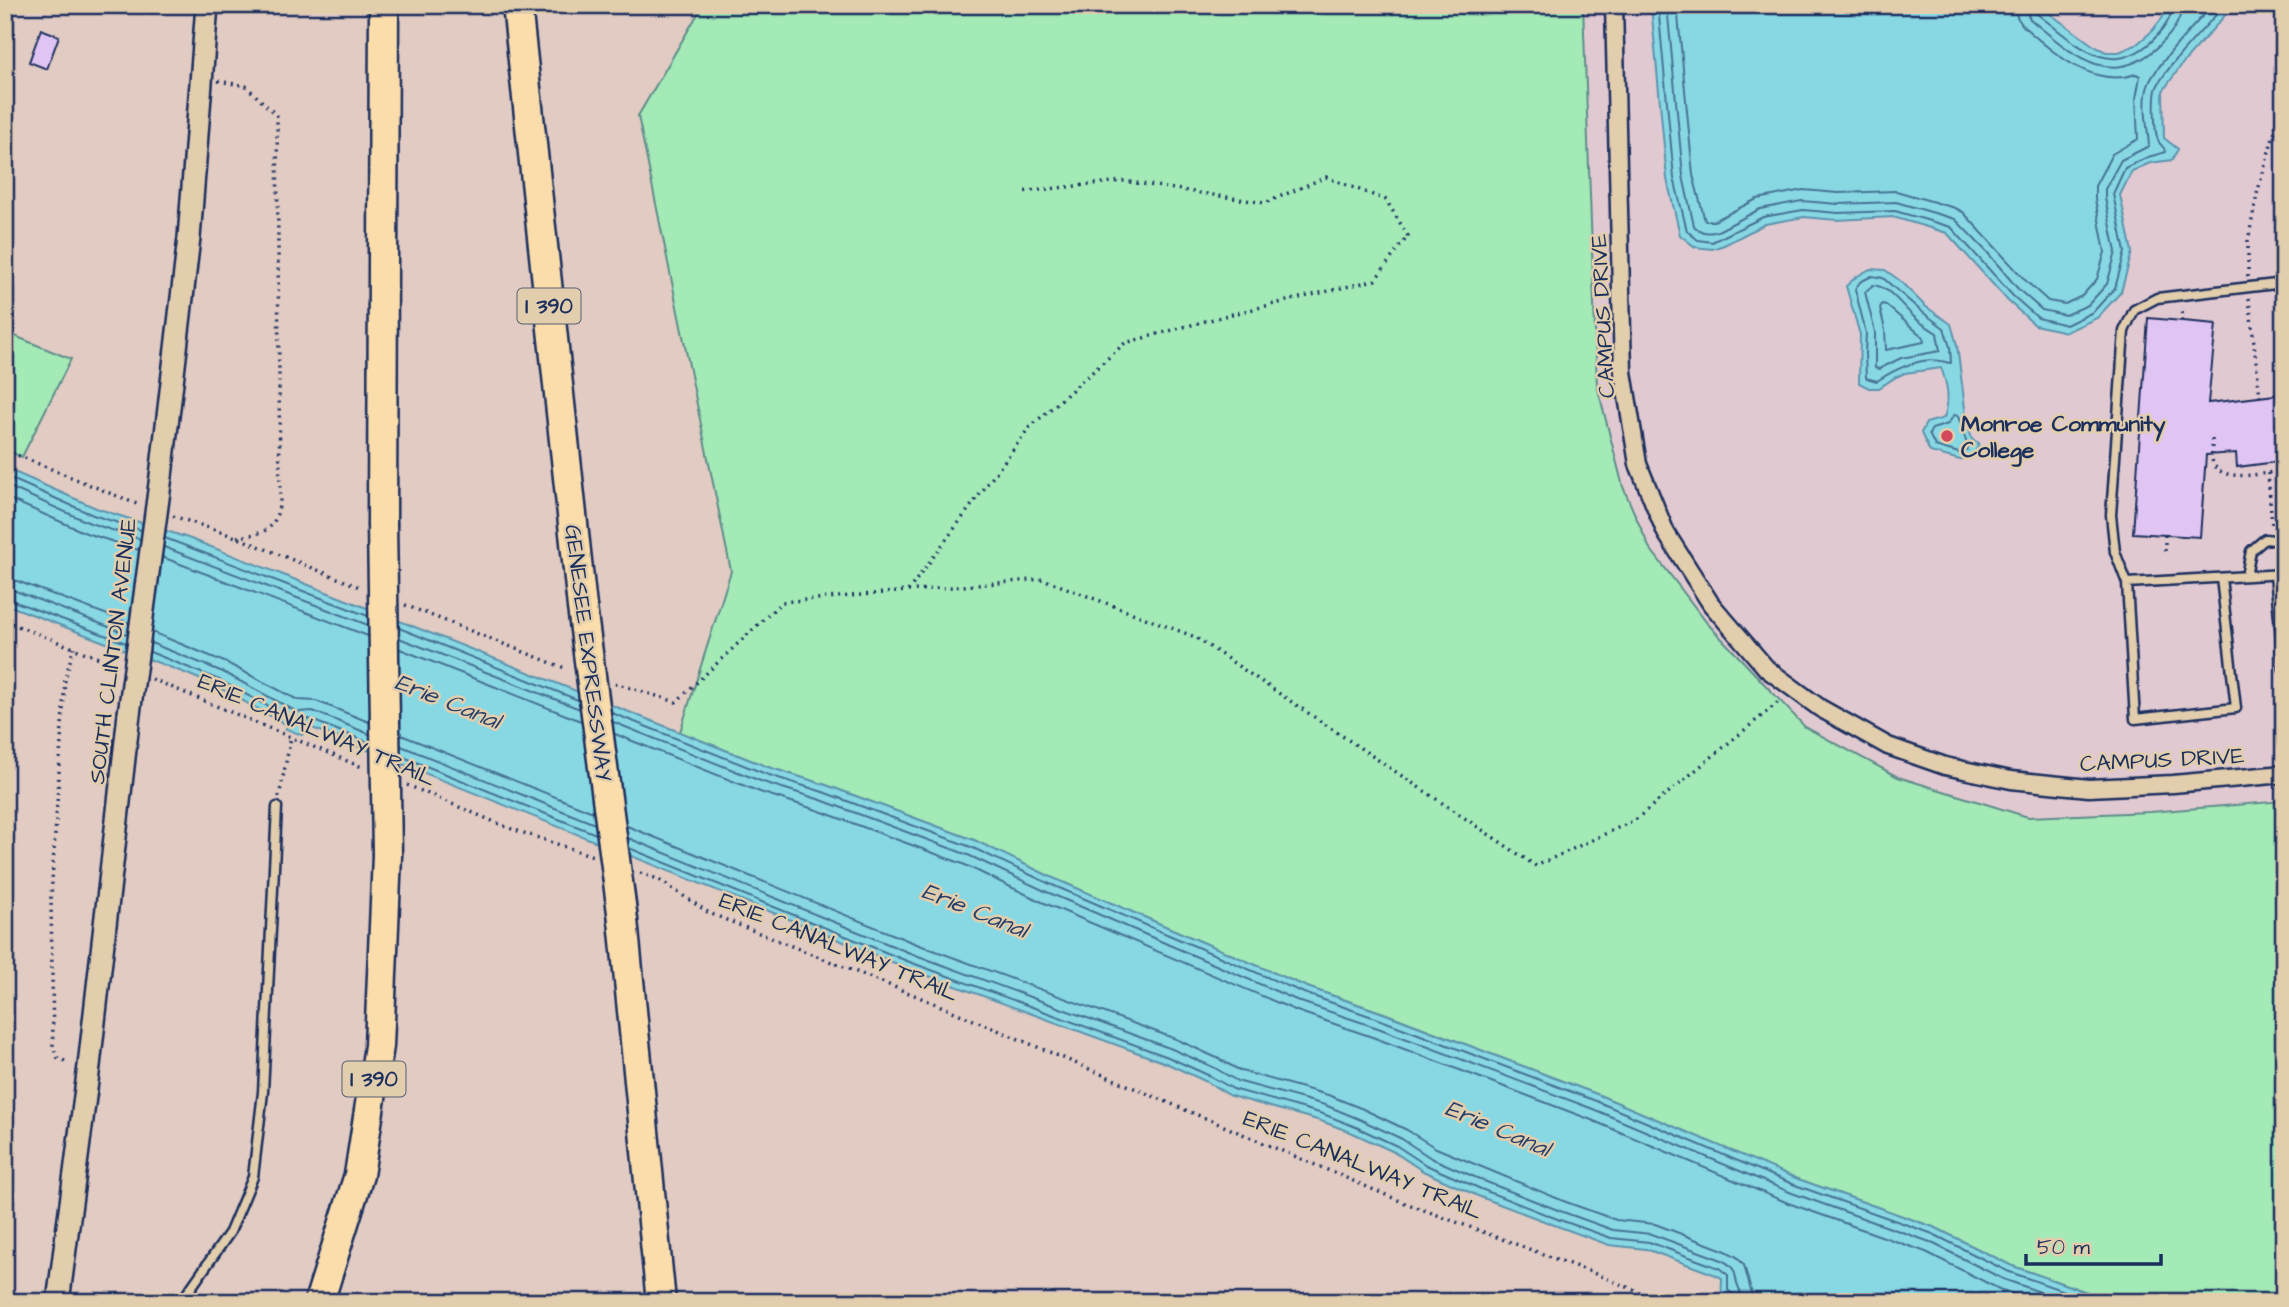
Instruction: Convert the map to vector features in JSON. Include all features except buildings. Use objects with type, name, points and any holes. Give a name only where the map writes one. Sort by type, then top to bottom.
[{"type":"highway","name":"I 390","points":[[319,1300],[359,1175],[379,1046],[387,855],[382,523],[384,5]]},
{"type":"highway","name":"GENESEE EXPRESSWAY","points":[[517,5],[582,607],[623,920],[661,1302]]},
{"type":"street","name":"SOUTH CLINTON AVENUE","points":[[58,1302],[190,238],[207,5]]},
{"type":"street","name":"CAMPUS DRIVE","points":[[1614,5],[1623,372],[1638,464],[1666,533],[1710,604],[1767,669],[1820,708],[1888,746],[1945,766],[2011,780],[2090,788],[2284,775]]},
{"type":"lane","points":[[2221,578],[2236,708],[2135,719],[2127,583],[2115,552],[2111,515],[2124,331],[2134,310],[2157,298],[2284,283]]},
{"type":"lane","points":[[2246,576],[2251,551],[2265,539],[2284,541]]},
{"type":"lane","points":[[2127,583],[2279,574],[2284,670]]},
{"type":"lane","points":[[181,1302],[230,1232],[253,1177],[264,1091],[277,807]]},
{"type":"path","points":[[202,78],[246,86],[277,116],[280,502],[276,521],[261,534],[236,537]]},
{"type":"path","points":[[2248,279],[2248,241],[2252,218],[2284,98]]},
{"type":"path","points":[[908,591],[1029,428],[1125,342],[1375,281],[1408,236],[1386,200],[1326,177],[1265,203],[1123,181],[1021,192]]},
{"type":"path","points":[[2249,297],[2260,397]]},
{"type":"path","points":[[2212,439],[2213,462],[2218,470],[2230,476],[2284,470]]},
{"type":"path","points":[[5,450],[141,506]]},
{"type":"path","points":[[2268,473],[2272,525]]},
{"type":"path","points":[[165,513],[236,537],[363,588]]},
{"type":"path","points":[[2165,535],[2165,553]]},
{"type":"path","points":[[603,680],[677,702],[782,602],[1043,579],[1195,637],[1535,866],[1635,820],[1795,689]]},
{"type":"path","points":[[401,604],[578,672]]},
{"type":"path","points":[[5,621],[125,668]]},
{"type":"path","points":[[65,1061],[58,1058],[53,1047],[51,897],[65,679],[74,647]]},
{"type":"path","name":"ERIE CANALWAY TRAIL","points":[[150,679],[368,769]]},
{"type":"path","points":[[277,807],[291,737]]},
{"type":"path","name":"ERIE CANALWAY TRAIL","points":[[406,785],[509,828],[596,858]]},
{"type":"path","name":"ERIE CANALWAY TRAIL","points":[[633,870],[658,879],[709,914],[929,1001],[1405,1203],[1591,1272],[1663,1302]]},
{"type":"shaded area","name":"Monroe Community College","points":[[1583,5],[2284,5],[2284,801],[2150,812],[2028,817],[1898,777],[1805,727],[1707,623],[1650,547],[1623,487],[1597,385]]},
{"type":"green space","points":[[703,5],[1583,5],[1597,385],[1623,487],[1649,547],[1707,623],[1805,727],[1898,777],[2028,817],[2150,812],[2284,801],[2284,1302],[2115,1302],[2010,1265],[1936,1228],[1798,1179],[1599,1095],[1384,1013],[1307,987],[1053,878],[974,840],[826,785],[768,767],[680,732],[731,571],[638,116]]},
{"type":"green space","points":[[5,332],[71,359],[22,457],[5,450]]},
{"type":"water","points":[[1651,5],[2038,5],[2094,46],[2106,52],[2119,52],[2136,45],[2151,32],[2163,17],[2167,5],[2234,5],[2183,63],[2163,91],[2164,138],[2178,149],[2172,160],[2150,163],[2132,171],[2120,195],[2132,252],[2121,292],[2097,318],[2066,332],[2035,325],[2008,301],[1947,233],[1893,217],[1837,220],[1804,217],[1765,224],[1712,249],[1695,247],[1680,235],[1667,179]]},
{"type":"water","points":[[1870,269],[1885,270],[1925,306],[1951,324],[1957,345],[1966,416],[1972,440],[1979,443],[1975,454],[1960,460],[1930,452],[1921,433],[1926,423],[1944,418],[1947,393],[1941,368],[1905,373],[1879,388],[1869,388],[1859,383],[1860,335],[1846,286]]},
{"type":"water","name":"Erie Canal","points":[[5,468],[96,508],[188,538],[768,767],[826,785],[974,840],[1053,878],[1307,987],[1599,1095],[1798,1179],[1936,1228],[2010,1265],[2114,1302],[1735,1302],[1723,1296],[1722,1278],[1716,1275],[1646,1249],[1609,1245],[1478,1196],[1423,1171],[1394,1152],[1353,1133],[1321,1121],[1231,1096],[1166,1063],[904,967],[300,723],[306,726],[302,735],[286,729],[287,725],[216,686],[5,604]]},
{"type":"place","name":"Monroe Community College","points":[[1947,436]]}]
